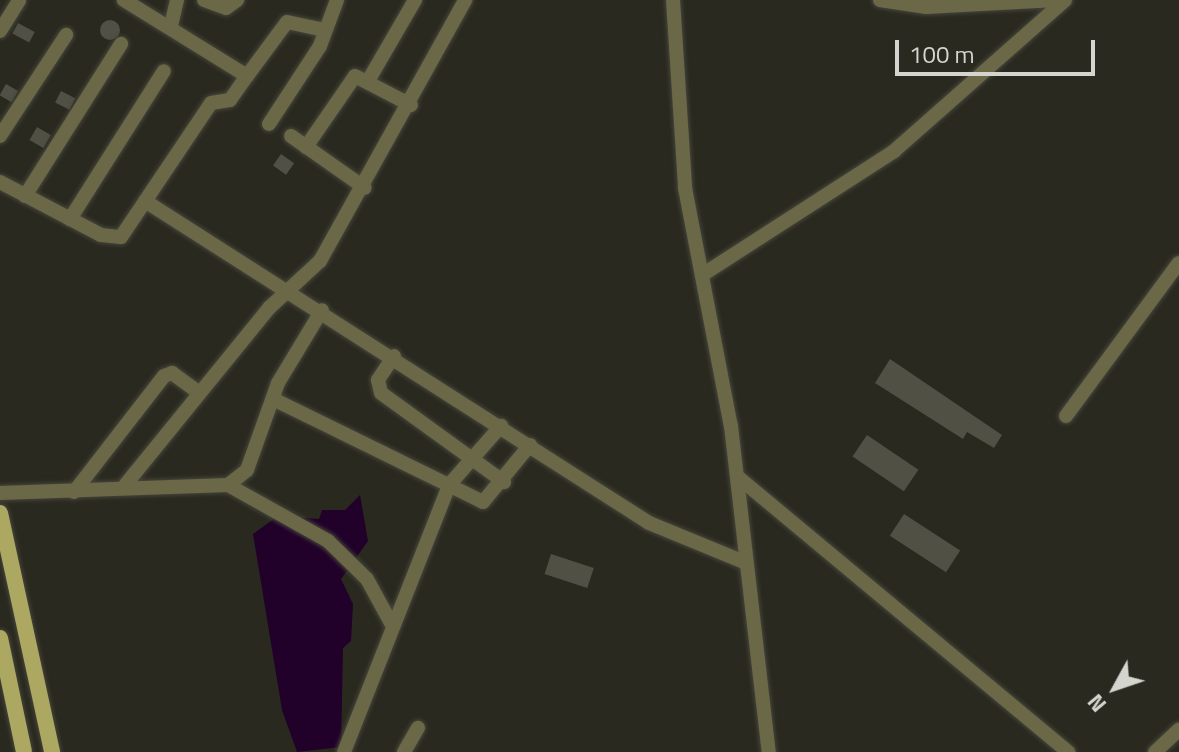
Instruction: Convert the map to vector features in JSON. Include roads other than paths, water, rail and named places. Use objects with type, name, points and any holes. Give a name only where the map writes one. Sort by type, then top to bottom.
[{"type":"main road","points":[[0,513],[52,752]]},
{"type":"main road","points":[[0,638],[24,752]]},
{"type":"street","points":[[0,31],[19,0]]},
{"type":"street","points":[[124,0],[171,26],[247,76]]},
{"type":"street","points":[[171,26],[177,0]]},
{"type":"street","points":[[204,0],[226,8],[237,0]]},
{"type":"street","points":[[269,124],[325,30],[337,0]]},
{"type":"street","points":[[368,81],[415,0]]},
{"type":"street","points":[[126,484],[269,308],[292,293],[365,188],[465,0]]},
{"type":"street","points":[[673,0],[685,188],[705,273],[738,477],[744,562],[769,752]]},
{"type":"street","points":[[880,0],[926,7],[1056,0]]},
{"type":"street","points":[[705,273],[894,151],[1065,0]]},
{"type":"street","points":[[0,182],[113,239],[145,201],[211,103],[230,100],[287,22],[325,30]]},
{"type":"street","points":[[0,136],[66,35]]},
{"type":"street","points":[[25,196],[121,44]]},
{"type":"street","points":[[70,219],[164,71]]},
{"type":"street","points":[[306,147],[350,79],[368,81],[411,105]]},
{"type":"street","points":[[291,136],[365,188]]},
{"type":"street","points":[[145,201],[322,310],[649,523],[744,562]]},
{"type":"street","points":[[1066,416],[1179,263]]},
{"type":"street","points":[[228,485],[247,470],[273,399],[322,310]]},
{"type":"street","points":[[394,356],[378,380],[381,393],[474,455],[504,482]]},
{"type":"street","points":[[74,492],[164,376],[172,373],[200,393]]},
{"type":"street","points":[[273,399],[487,502],[530,445]]},
{"type":"street","points":[[344,752],[391,623],[449,485],[501,426]]},
{"type":"street","points":[[738,477],[1068,752]]},
{"type":"street","points":[[0,493],[46,487],[74,492],[126,484],[228,485],[328,541],[367,579],[391,623]]},
{"type":"street","points":[[404,752],[418,728]]},
{"type":"street","points":[[1155,752],[1179,730]]}]
